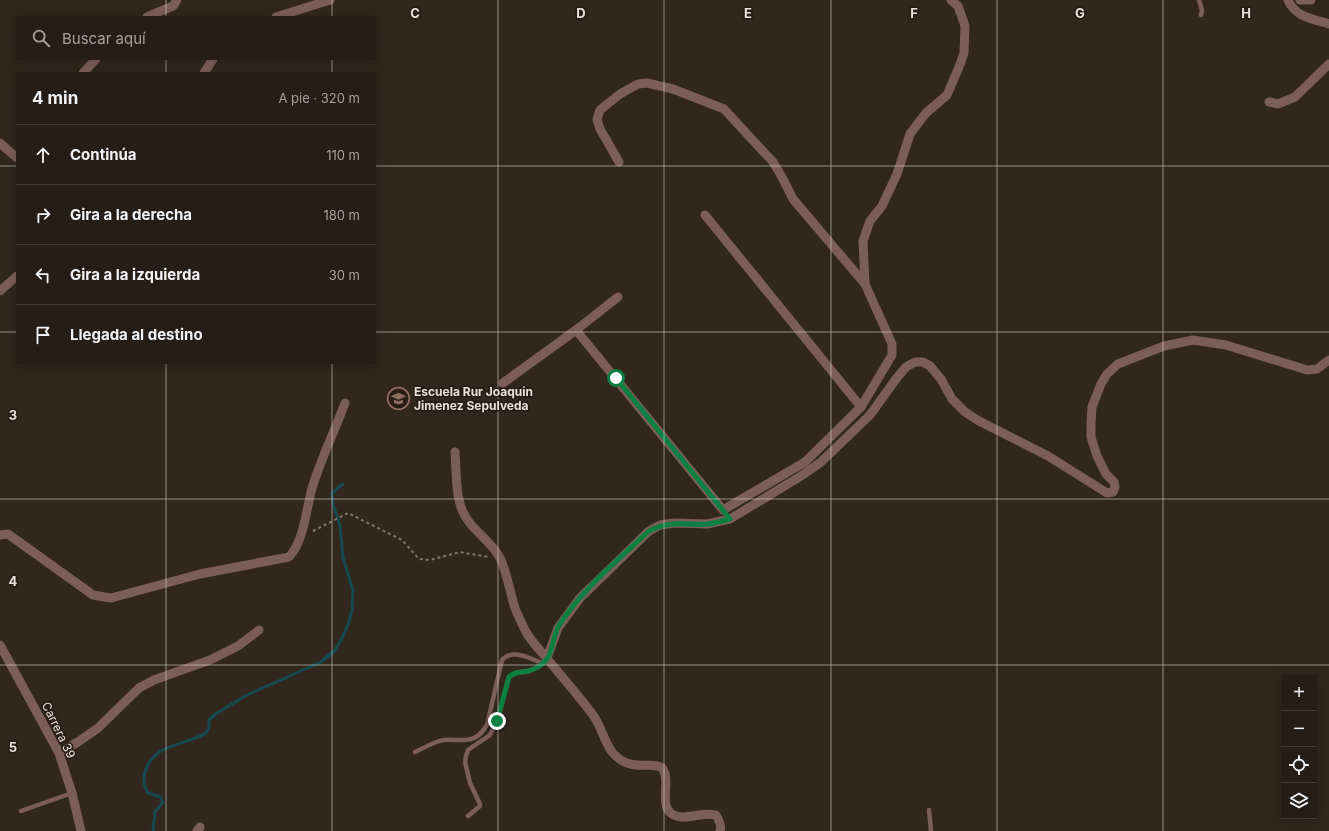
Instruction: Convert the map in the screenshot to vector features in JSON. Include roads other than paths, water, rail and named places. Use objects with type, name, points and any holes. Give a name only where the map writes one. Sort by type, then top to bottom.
[{"type":"street","points":[[149,16],[173,6],[177,0]]},
{"type":"street","points":[[279,16],[330,0]]},
{"type":"street","points":[[865,284],[863,241],[870,221],[882,206],[897,174],[910,134],[926,113],[947,95],[964,53],[965,26],[958,6],[951,0]]},
{"type":"street","points":[[1288,0],[1295,11],[1305,17],[1329,24]]},
{"type":"street","points":[[1300,0],[1311,0]]},
{"type":"street","points":[[84,72],[95,60]]},
{"type":"street","points":[[205,72],[212,60]]},
{"type":"street","points":[[1269,102],[1278,104],[1295,97],[1329,64]]},
{"type":"street","points":[[619,162],[600,129],[597,119],[600,110],[620,94],[638,84],[647,83],[673,89],[724,109],[773,162],[784,179],[793,199],[865,284],[892,344],[892,355],[862,407],[805,462],[723,510]]},
{"type":"street","points":[[0,143],[15,153]]},
{"type":"street","points":[[705,215],[862,407]]},
{"type":"street","points":[[0,291],[16,277]]},
{"type":"street","points":[[503,383],[576,330],[618,297]]},
{"type":"street","points":[[576,330],[730,519]]},
{"type":"street","points":[[544,661],[558,628],[580,598],[649,531],[660,525],[674,523],[707,524],[730,519],[802,476],[821,462],[870,415],[906,367],[915,362],[923,362],[930,366],[941,379],[952,399],[965,412],[1048,456],[1107,493],[1110,493],[1113,492],[1115,487],[1114,482],[1106,474],[1097,456],[1091,437],[1091,422],[1092,407],[1101,384],[1107,374],[1118,364],[1164,346],[1193,340],[1226,345],[1307,370],[1317,369],[1329,360]]},
{"type":"street","points":[[0,535],[8,534],[93,595],[111,598],[200,574],[289,557],[293,553],[300,537],[313,485],[345,403]]},
{"type":"street","points":[[455,452],[460,506],[468,520],[492,545],[501,560],[516,609],[528,635],[544,661],[594,716],[612,752],[627,764],[655,766],[660,767],[664,771],[667,809],[672,814],[684,817],[709,813],[716,815],[720,821],[720,831]]},
{"type":"street","points":[[59,753],[98,728],[139,688],[154,680],[216,658],[238,646],[259,630]]},
{"type":"street","name":"Carrera 39","points":[[0,645],[59,753],[72,793],[81,831]]},
{"type":"lane","points":[[1199,0],[1202,10],[1201,15]]},
{"type":"lane","points":[[415,752],[439,741],[465,741],[484,730],[487,725],[502,660],[504,657],[518,654],[544,661]]},
{"type":"lane","points":[[468,816],[480,806],[480,804],[470,783],[465,762],[468,750],[490,735],[497,721],[509,677],[518,672],[529,671],[544,661]]},
{"type":"lane","points":[[21,811],[72,793]]},
{"type":"lane","points":[[929,810],[931,831]]},
{"type":"waterway","points":[[153,831],[155,812],[163,802],[160,797],[148,793],[144,778],[149,763],[155,756],[162,750],[206,733],[209,728],[209,720],[217,713],[247,695],[321,662],[335,650],[340,642],[348,625],[352,610],[353,590],[343,558],[340,526],[333,504],[332,493],[343,484]]},
{"type":"place","name":"Escuela Rur Joaquin Jimenez Sepulveda","points":[[398,398]]}]
